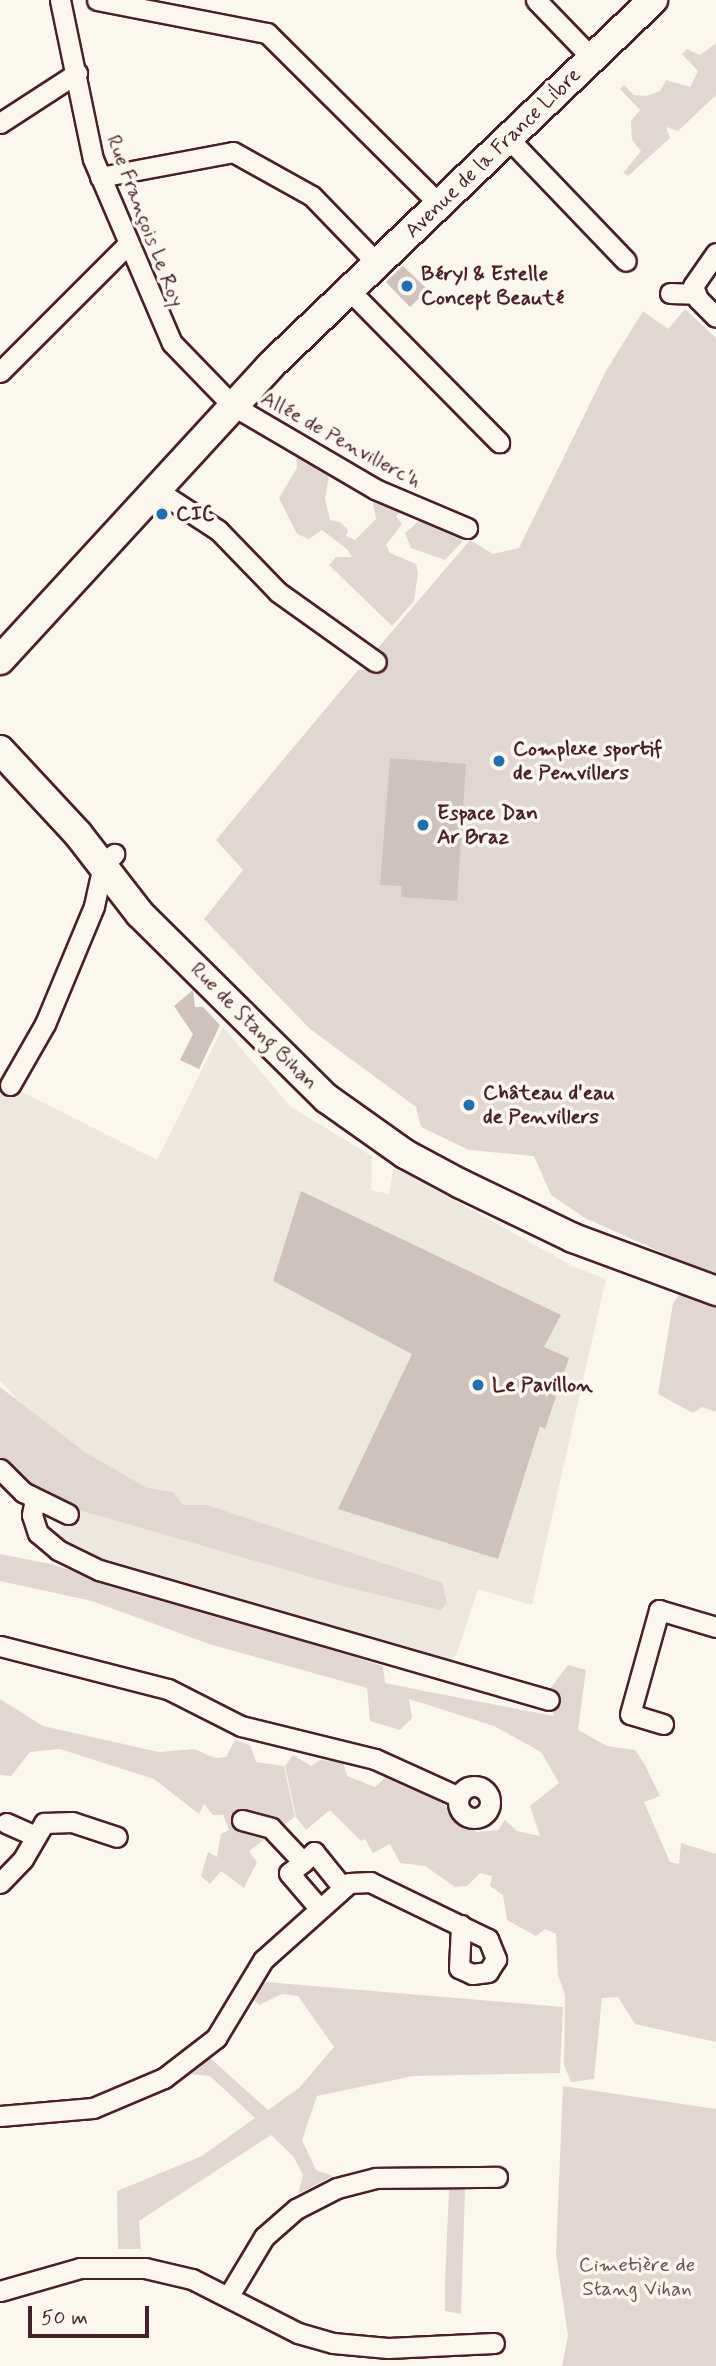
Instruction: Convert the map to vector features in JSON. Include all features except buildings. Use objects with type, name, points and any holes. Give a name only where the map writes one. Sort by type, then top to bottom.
[{"type":"street","name":"Rue François Le Roy","points":[[60,0],[69,26],[100,177],[164,332],[232,405]]},
{"type":"street","name":"Rue François Le Roy","points":[[69,26],[78,0]]},
{"type":"street","points":[[97,0],[267,33],[439,204]]},
{"type":"street","points":[[537,0],[592,58]]},
{"type":"street","name":"Avenue de la France Libre","points":[[2,655],[232,405],[296,341],[316,328],[341,298],[653,0]]},
{"type":"street","points":[[0,123],[77,73]]},
{"type":"street","points":[[508,138],[626,261]]},
{"type":"street","points":[[100,177],[233,152],[312,196],[377,263]]},
{"type":"street","points":[[0,372],[128,244]]},
{"type":"street","points":[[716,253],[697,278],[695,293],[716,317]]},
{"type":"street","points":[[670,293],[695,293]]},
{"type":"street","points":[[341,298],[499,442]]},
{"type":"street","name":"Allée de Penvillerc'h","points":[[232,405],[383,493],[467,528]]},
{"type":"street","points":[[155,489],[218,530],[283,596],[376,662]]},
{"type":"street","name":"Rue de Stang Bihan","points":[[0,732],[109,860],[162,931],[296,1073],[421,1164],[639,1261],[716,1291]]},
{"type":"street","name":"Rue de Stang Bihan","points":[[0,750],[63,805]]},
{"type":"street","points":[[10,1085],[44,1024],[94,906],[109,860]]},
{"type":"street","points":[[94,906],[137,900]]},
{"type":"street","points":[[0,1469],[35,1499],[68,1514]]},
{"type":"street","points":[[35,1499],[32,1515],[38,1533],[58,1550],[99,1570],[549,1700]]},
{"type":"street","points":[[663,1724],[630,1714],[659,1610],[716,1628],[712,1641],[716,1643]]},
{"type":"street","points":[[0,1646],[168,1689],[241,1726],[375,1759],[459,1797]]},
{"type":"street","points":[[242,1820],[271,1828],[303,1861]]},
{"type":"street","points":[[0,1883],[36,1836],[41,1825],[54,1821],[117,1837]]},
{"type":"street","points":[[6,1823],[36,1836]]},
{"type":"street","points":[[319,1908],[289,1873],[303,1861],[314,1852],[343,1888]]},
{"type":"street","points":[[0,2116],[93,2108],[164,2078],[216,2038],[263,1960],[319,1908],[354,1881],[370,1882],[461,1925]]},
{"type":"street","points":[[228,2297],[264,2237],[296,2209],[337,2188],[376,2178],[497,2177]]},
{"type":"street","points":[[0,2291],[80,2268],[130,2266],[179,2274],[298,2333],[342,2345],[494,2343]]},
{"type":"shaded area","points":[[223,1027],[291,1107],[372,1156],[371,1190],[389,1194],[394,1166],[572,1266],[606,1279],[532,1605],[478,1589],[457,1653],[444,1670],[104,1566],[55,1545],[68,1509],[34,1417],[0,1381],[0,1081],[157,1160]]},
{"type":"green space","points":[[716,43],[716,95],[678,131],[666,127],[670,138],[628,176],[623,173],[641,151],[632,140],[631,121],[640,110],[620,89],[624,85],[634,95],[646,96],[660,91],[666,80],[690,87],[698,71],[682,54],[687,49],[700,55]]},
{"type":"green space","name":"Complexe sportif de Penvillers","points":[[685,309],[716,338],[716,1288],[704,1284],[703,1271],[585,1218],[551,1195],[534,1156],[469,1150],[421,1127],[416,1107],[310,1029],[204,919],[243,870],[216,840],[358,670],[371,669],[382,653],[377,649],[470,540],[493,554],[519,548],[606,371],[643,311],[668,329]]},
{"type":"green space","points":[[296,455],[329,475],[325,499],[330,520],[340,522],[348,530],[346,536],[355,540],[376,519],[372,499],[401,511],[396,516],[402,524],[386,545],[390,553],[416,564],[418,573],[414,601],[392,626],[329,565],[336,557],[352,557],[348,550],[322,530],[309,539],[297,534],[279,498],[297,468]]},
{"type":"green space","points":[[425,516],[460,536],[462,542],[445,560],[411,548],[405,533]]},
{"type":"green space","points":[[681,1292],[716,1297],[716,1412],[702,1407],[693,1413],[658,1394],[673,1303]]},
{"type":"green space","points":[[0,1387],[86,1453],[147,1488],[173,1492],[183,1505],[207,1505],[442,1583],[447,1604],[440,1610],[342,1586],[48,1501],[0,1464]]},
{"type":"green space","points":[[0,1554],[51,1564],[383,1666],[385,1683],[424,1691],[554,1716],[546,1694],[568,1665],[586,1670],[578,1730],[607,1746],[635,1750],[660,1796],[644,1802],[670,1862],[679,1864],[681,1843],[716,1854],[716,2042],[635,2024],[618,1997],[602,1998],[594,2079],[571,2082],[564,2065],[565,1995],[558,1975],[556,1934],[545,1929],[536,1936],[507,1920],[503,1895],[490,1886],[492,1876],[480,1873],[467,1886],[455,1887],[425,1866],[400,1863],[390,1844],[373,1853],[365,1839],[361,1841],[330,1810],[306,1830],[296,1817],[285,1766],[293,1755],[311,1766],[320,1760],[343,1762],[347,1776],[375,1787],[387,1776],[421,1786],[477,1832],[498,1830],[505,1820],[517,1831],[540,1836],[530,1806],[559,1783],[541,1752],[494,1726],[409,1699],[412,1718],[400,1730],[370,1721],[367,1688],[209,1644],[92,1601],[0,1581]]},
{"type":"green space","points":[[0,1699],[43,1726],[159,1752],[194,1749],[215,1758],[226,1757],[235,1740],[250,1745],[256,1762],[284,1766],[295,1817],[249,1851],[257,1862],[244,1888],[221,1871],[210,1884],[201,1876],[208,1852],[217,1857],[221,1834],[229,1830],[223,1815],[213,1815],[204,1804],[199,1814],[154,1779],[60,1749],[30,1752],[11,1776],[0,1775]]},
{"type":"green space","points":[[266,1982],[563,2007],[560,2073],[413,2076],[317,2096],[302,2140],[316,2170],[333,2176],[298,2194],[303,2175],[293,2156],[271,2135],[139,2221],[141,2249],[118,2249],[117,2191],[202,2156],[255,2118],[210,2076],[190,2074],[210,2058],[268,2110],[299,2088],[334,2047],[298,1996],[282,1994],[259,2005],[251,1997],[253,1987]]},
{"type":"green space","name":"Cimetière de Stang Vihan","points":[[563,2086],[716,2109],[716,2366],[562,2366],[568,2336],[556,2254]]},
{"type":"green space","points":[[465,2188],[461,2314],[445,2311],[445,2283],[449,2189]]},
{"type":"place","name":"Béryl & Estelle Concept Beauté","points":[[407,286]]},
{"type":"place","name":"CIC","points":[[162,514]]},
{"type":"place","name":"Complexe sportif de Penvillers","points":[[499,761]]},
{"type":"place","name":"Espace Dan Ar Braz","points":[[423,825]]},
{"type":"place","name":"Château d'eau de Penvillers","points":[[469,1105]]},
{"type":"place","name":"Le Pavillon","points":[[478,1385]]}]
